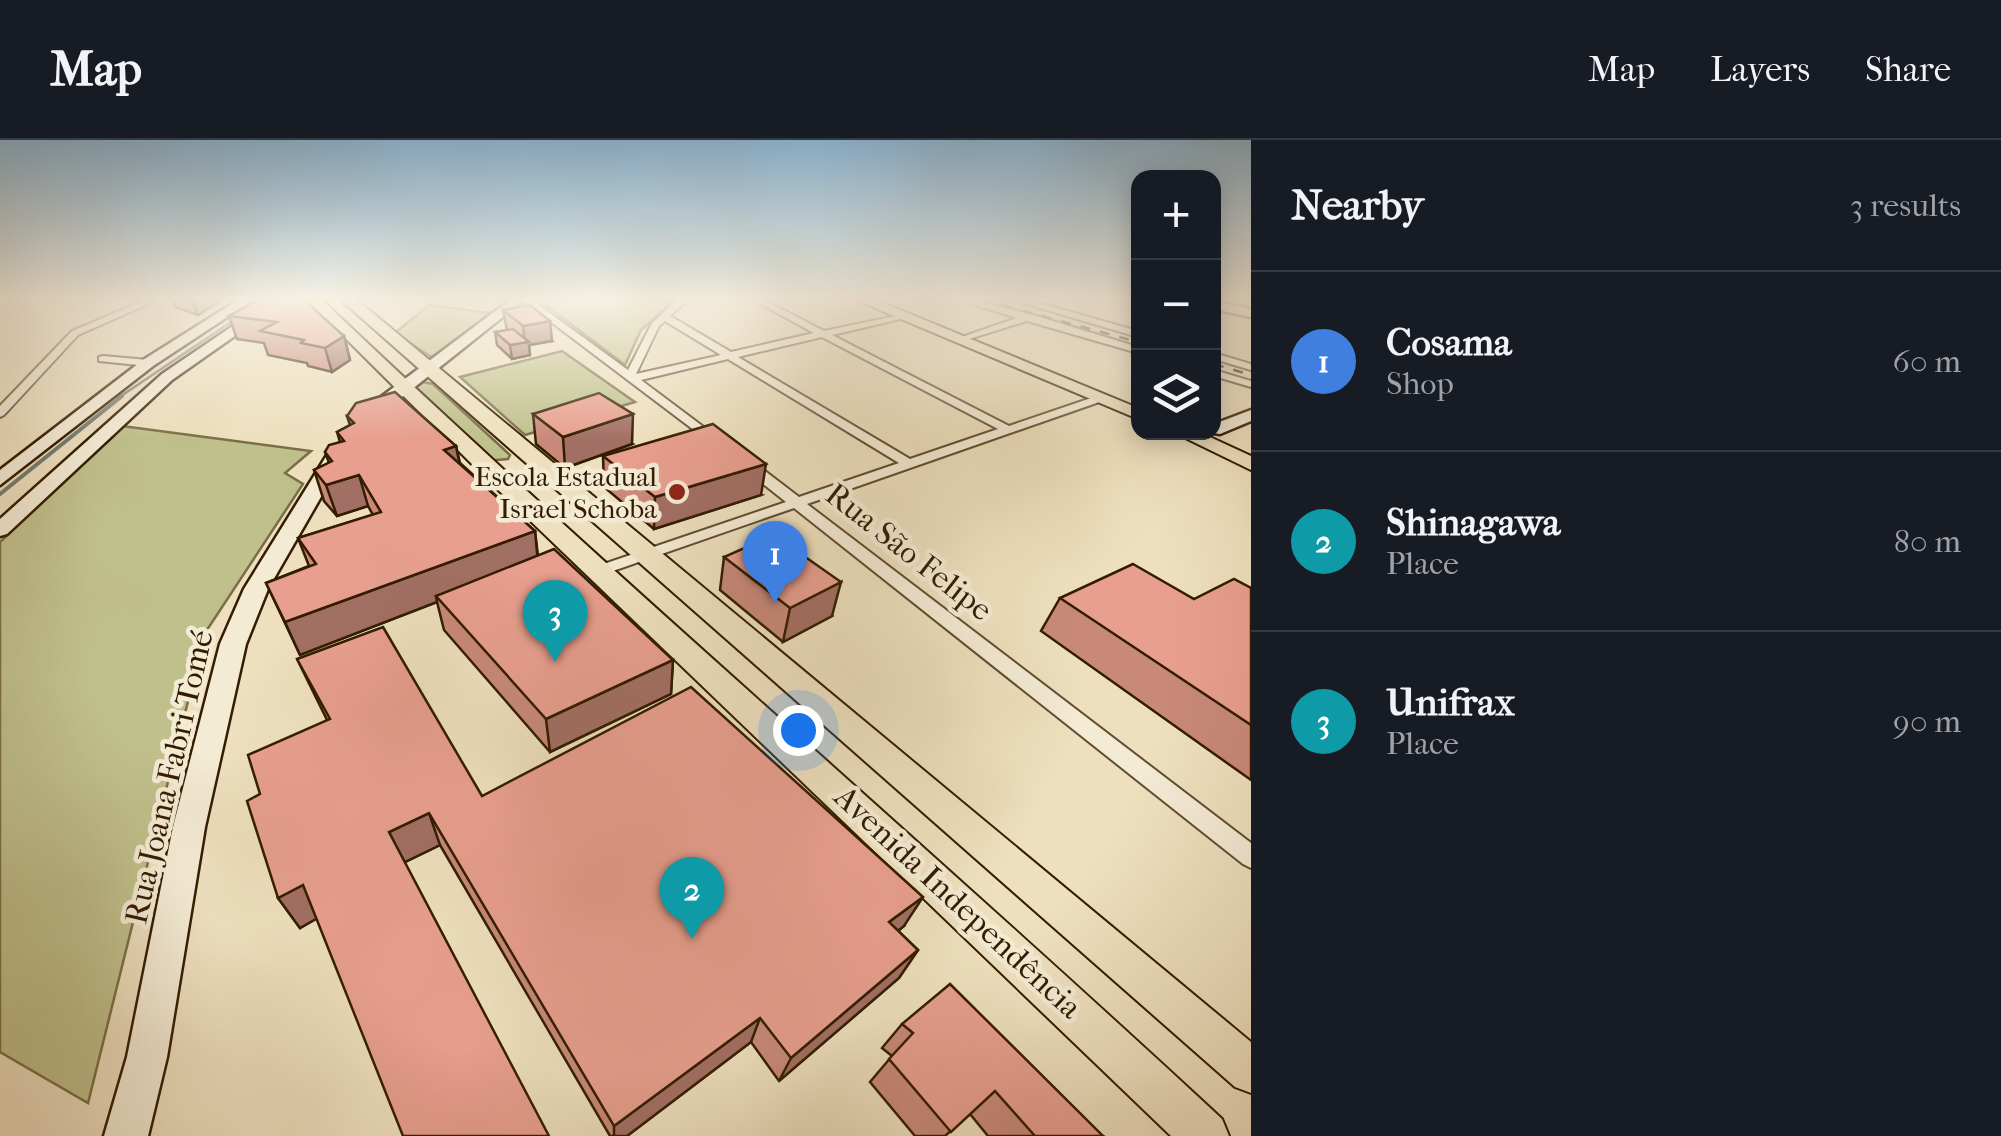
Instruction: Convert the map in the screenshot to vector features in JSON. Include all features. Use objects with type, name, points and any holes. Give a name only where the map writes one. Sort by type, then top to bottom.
[{"type":"main road","name":"Avenida Independência","points":[[374,346],[518,447],[645,552],[1251,1072]]},
{"type":"main road","name":"Avenida Independência","points":[[389,346],[490,471],[601,570],[1205,1136]]},
{"type":"main road","points":[[978,346],[1131,411]]},
{"type":"main road","points":[[1211,440],[1251,464]]},
{"type":"main road","points":[[490,471],[510,461],[518,447]]},
{"type":"main road","points":[[490,471],[542,468]]},
{"type":"street","points":[[0,413],[6,399],[60,346]]},
{"type":"street","points":[[0,479],[175,346]]},
{"type":"street","points":[[0,530],[168,377],[212,346]]},
{"type":"street","name":"Rua Joana Fabri Tomé","points":[[126,1136],[148,1058],[189,827],[242,617],[348,434],[404,368],[440,346]]},
{"type":"street","name":"Rua São Felipe","points":[[590,346],[795,500],[1251,858]]},
{"type":"street","points":[[632,377],[642,346]]},
{"type":"street","points":[[718,346],[910,465]]},
{"type":"street","points":[[632,377],[771,346]]},
{"type":"street","points":[[845,346],[1010,431]]},
{"type":"street","points":[[1221,358],[1251,367]]},
{"type":"street","points":[[103,359],[148,364]]},
{"type":"street","points":[[1221,375],[1251,384]]},
{"type":"street","points":[[601,570],[795,500],[910,465],[1101,398]]},
{"type":"street","points":[[1221,425],[1251,415]]},
{"type":"green space","points":[[415,346],[448,346],[433,358]]},
{"type":"green space","points":[[600,346],[633,346],[625,365]]},
{"type":"green space","points":[[562,351],[635,402],[525,435],[460,377]]},
{"type":"green space","points":[[418,381],[433,384],[510,455],[508,459],[485,461],[408,387]]},
{"type":"green space","points":[[122,426],[311,451],[285,473],[303,484],[205,633],[88,1103],[0,1052],[0,542]]},
{"type":"building","points":[[395,392],[456,446],[444,450],[535,531],[285,622],[266,583],[316,564],[298,538],[381,512],[359,475],[326,485],[314,470],[332,461],[325,452],[329,445],[344,441],[337,432],[354,423],[347,416],[356,403]]},
{"type":"building","points":[[599,393],[633,414],[563,437],[533,414]]},
{"type":"building","points":[[713,424],[766,464],[655,497],[603,456]]},
{"type":"building","points":[[774,535],[841,582],[790,608],[724,557]]},
{"type":"building","points":[[554,549],[673,660],[546,719],[436,596]]},
{"type":"building","points":[[1133,564],[1194,599],[1234,579],[1251,588],[1251,725],[1060,598]]},
{"type":"building","points":[[383,627],[482,796],[691,687],[923,897],[889,922],[918,950],[791,1058],[760,1018],[614,1126],[429,813],[389,832],[549,1136],[403,1136],[303,885],[278,898],[247,801],[260,794],[248,755],[330,719],[297,659]]},
{"type":"building","points":[[950,984],[1103,1136],[1035,1136],[995,1091],[951,1132],[889,1059],[913,1033],[902,1024]]},
{"type":"waterway","points":[[118,398],[195,346]]},
{"type":"waterway","points":[[0,494],[122,396]]},
{"type":"railway","points":[[1221,366],[1251,375]]},
{"type":"place","name":"Escola Estadual Israel Schoba","points":[[677,492]]},
{"type":"place","name":"Cosama","points":[[775,603]]},
{"type":"place","name":"Unifrax","points":[[555,662]]},
{"type":"place","name":"Shinagawa","points":[[692,939]]}]
